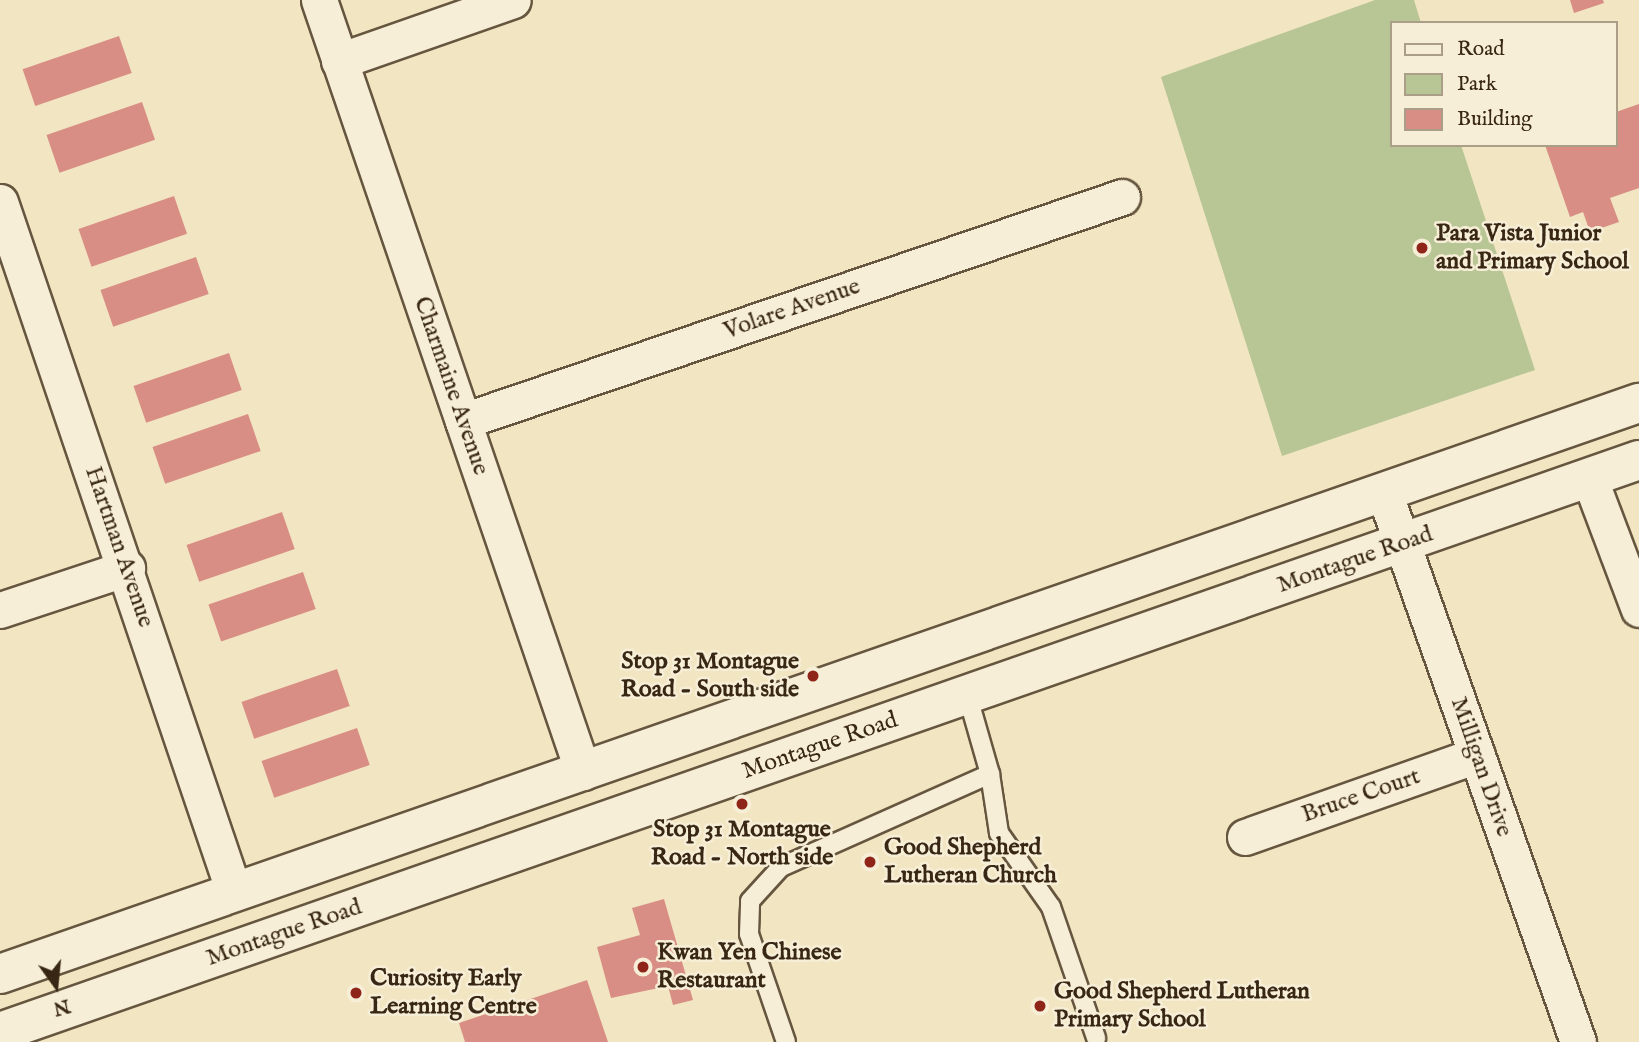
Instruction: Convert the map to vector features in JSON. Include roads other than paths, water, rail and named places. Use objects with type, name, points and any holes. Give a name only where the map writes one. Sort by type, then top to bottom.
[{"type":"main road","points":[[0,974],[1639,403]]},
{"type":"main road","name":"Montague Road","points":[[3,1031],[1639,460]]},
{"type":"main road","points":[[583,772],[600,822]]},
{"type":"street","name":"Charmaine Avenue","points":[[318,0],[583,772]]},
{"type":"street","points":[[340,61],[513,0]]},
{"type":"street","name":"Volare Avenue","points":[[463,421],[1122,197]]},
{"type":"street","name":"Hartman Avenue","points":[[0,202],[9,260],[127,568],[234,892]]},
{"type":"street","points":[[1589,477],[1639,610]]},
{"type":"street","name":"Milligan Drive","points":[[1384,492],[1578,1042]]},
{"type":"street","points":[[0,610],[127,568]]},
{"type":"street","name":"Bruce Court","points":[[1245,837],[1477,755]]},
{"type":"lane","points":[[967,694],[990,774],[999,833],[1051,907],[1096,1038]]},
{"type":"lane","points":[[786,1042],[746,921],[757,891],[781,867],[990,774]]},
{"type":"place","name":"Para Vista Junior and Primary School","points":[[1422,248]]},
{"type":"place","name":"Stop 31 Montague Road - South side","points":[[813,676]]},
{"type":"place","name":"Stop 31 Montague Road - North side","points":[[742,804]]},
{"type":"place","name":"Good Shepherd Lutheran Church","points":[[870,862]]},
{"type":"place","name":"Kwan Yen Chinese Restaurant","points":[[643,967]]},
{"type":"place","name":"Curiosity Early Learning Centre","points":[[356,993]]},
{"type":"place","name":"Good Shepherd Lutheran Primary School","points":[[1040,1006]]}]
